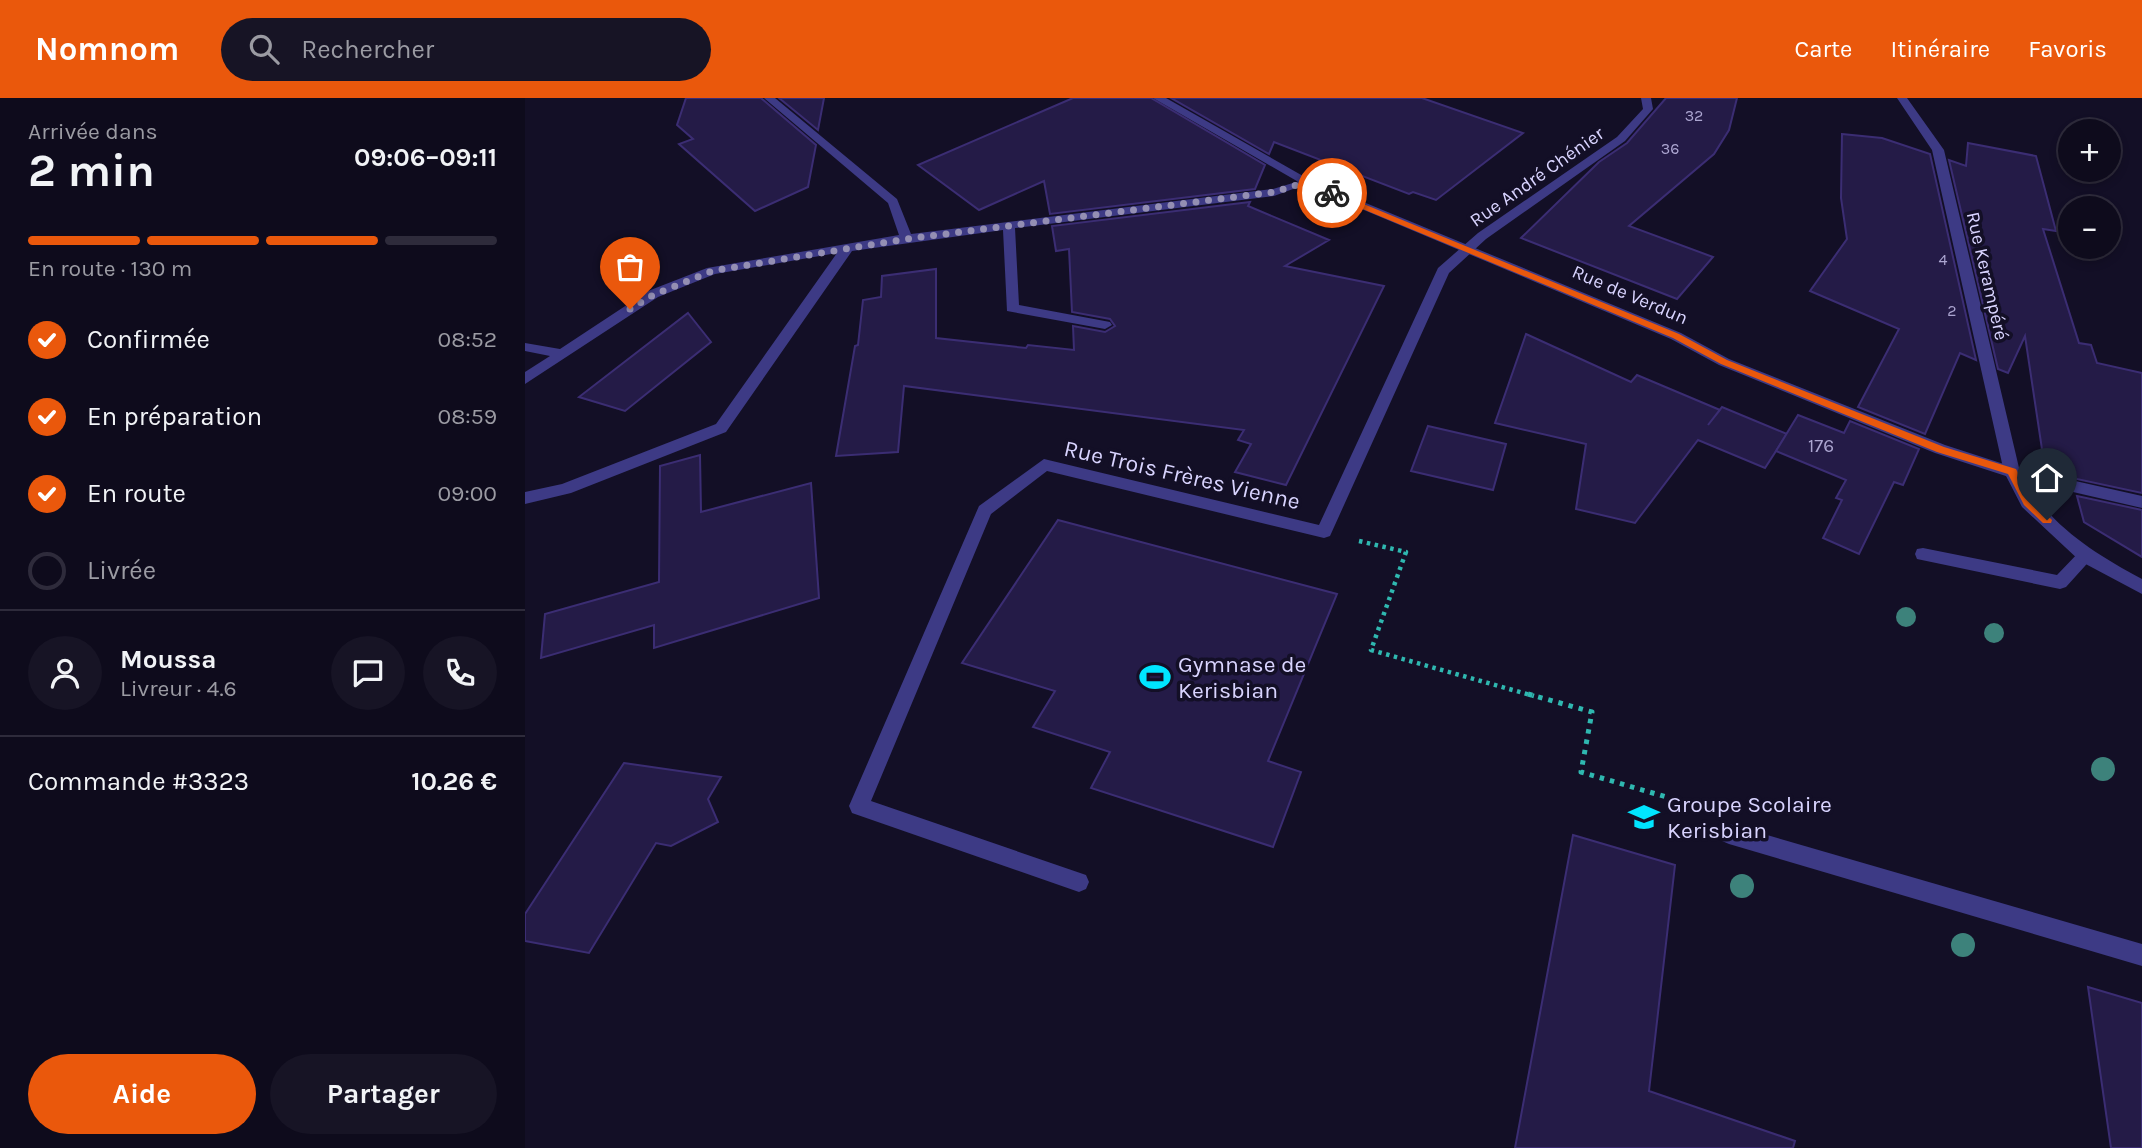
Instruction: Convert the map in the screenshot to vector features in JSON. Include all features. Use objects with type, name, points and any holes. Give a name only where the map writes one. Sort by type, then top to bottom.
[{"type":"street","points":[[769,98],[893,202],[906,239]]},
{"type":"street","name":"Rue de Verdun","points":[[1158,98],[1306,182],[1676,336],[1724,362],[1940,449],[2012,472],[2142,502]]},
{"type":"street","name":"Rue André Chénier","points":[[1467,249],[1621,139],[1648,108],[1646,98]]},
{"type":"street","name":"Rue Kerampéré","points":[[1904,101],[1938,149],[2012,472],[2028,503],[2086,555],[2142,587]]},
{"type":"street","points":[[525,379],[653,295],[712,271],[906,239],[1274,192],[1306,182]]},
{"type":"street","points":[[1009,226],[1011,308],[1105,325]]},
{"type":"street","name":"Rue Trois Frères Vienne","points":[[1079,882],[859,806],[985,510],[1044,465],[1324,532],[1443,271],[1467,249]]},
{"type":"street","points":[[525,498],[565,489],[721,428],[846,250]]},
{"type":"street","points":[[525,347],[562,354]]},
{"type":"street","points":[[1923,554],[2060,582],[2086,555]]},
{"type":"street","points":[[1729,834],[2142,954]]},
{"type":"path","points":[[1324,532],[1406,552],[1371,650],[1592,712],[1581,772],[1714,811]]},
{"type":"building","points":[[686,98],[761,98],[816,145],[808,187],[755,211],[679,144],[693,139],[677,125]]},
{"type":"building","points":[[779,98],[824,98],[818,130]]},
{"type":"building","points":[[1073,98],[1151,98],[1265,165],[1255,189],[1050,214],[1044,181],[979,210],[918,165]]},
{"type":"building","points":[[1171,98],[1422,98],[1523,133],[1436,200],[1413,192],[1409,194],[1274,142],[1269,154]]},
{"type":"building","points":[[1666,98],[1737,98],[1729,130],[1714,154],[1629,226],[1713,257],[1677,299],[1521,238],[1599,162],[1627,143]]},
{"type":"building","points":[[1842,134],[1882,138],[1930,154],[1976,360],[1960,353],[1925,434],[1858,407],[1899,329],[1810,291],[1847,239],[1841,198]]},
{"type":"building","points":[[1968,143],[2036,156],[2056,231],[2043,229],[2079,343],[2091,345],[2097,363],[2142,373],[2142,493],[2072,478],[2068,461],[2043,456],[2025,336],[2008,373],[1998,369],[1949,160],[1966,166]]},
{"type":"building","points":[[1250,202],[1248,206],[1329,240],[1285,266],[1384,286],[1286,485],[1235,472],[1251,444],[1238,440],[1244,430],[904,386],[898,452],[836,456],[855,346],[858,345],[863,300],[881,297],[882,276],[936,269],[936,338],[1026,348],[1028,345],[1074,350],[1073,326],[1105,332],[1115,326],[1110,319],[1072,312],[1069,249],[1056,251],[1052,226]]},
{"type":"building","points":[[688,313],[711,342],[625,411],[579,397]]},
{"type":"building","points":[[1526,334],[1631,382],[1637,375],[1720,410],[1722,407],[1787,434],[1765,468],[1698,440],[1635,523],[1576,509],[1586,444],[1495,423]]},
{"type":"building","points":[[1798,415],[1844,433],[1850,421],[1919,449],[1903,485],[1894,482],[1859,554],[1823,538],[1842,500],[1836,498],[1846,480],[1776,451]]},
{"type":"building","points":[[1428,426],[1506,444],[1493,490],[1411,471]]},
{"type":"building","points":[[700,455],[701,512],[811,483],[819,598],[654,648],[654,625],[541,658],[545,614],[659,582],[660,466]]},
{"type":"building","points":[[2077,496],[2142,510],[2142,557],[2084,522]]},
{"type":"building","name":"Gymnase de Kerisbian","points":[[1058,520],[1337,594],[1268,761],[1301,772],[1273,847],[1091,788],[1110,752],[1033,727],[1055,691],[962,663]]},
{"type":"building","points":[[624,763],[721,777],[708,799],[718,822],[671,846],[656,843],[589,953],[525,941],[525,914]]},
{"type":"building","points":[[1573,835],[1675,865],[1649,1091],[1795,1141],[1793,1148],[1515,1148]]},
{"type":"building","points":[[2088,987],[2142,1003],[2142,1148],[2111,1148]]},
{"type":"way so far","points":[[630,309],[653,295],[712,271],[906,239],[1274,192],[1306,182],[1332,193]]},
{"type":"place","name":"Gymnase de Kerisbian","points":[[1155,677]]},
{"type":"place","name":"Groupe Scolaire Kerisbian","points":[[1644,817]]},
{"type":"route","points":[[1332,193],[1676,336],[1724,362],[1940,449],[2012,472],[2028,503],[2047,520]]}]
